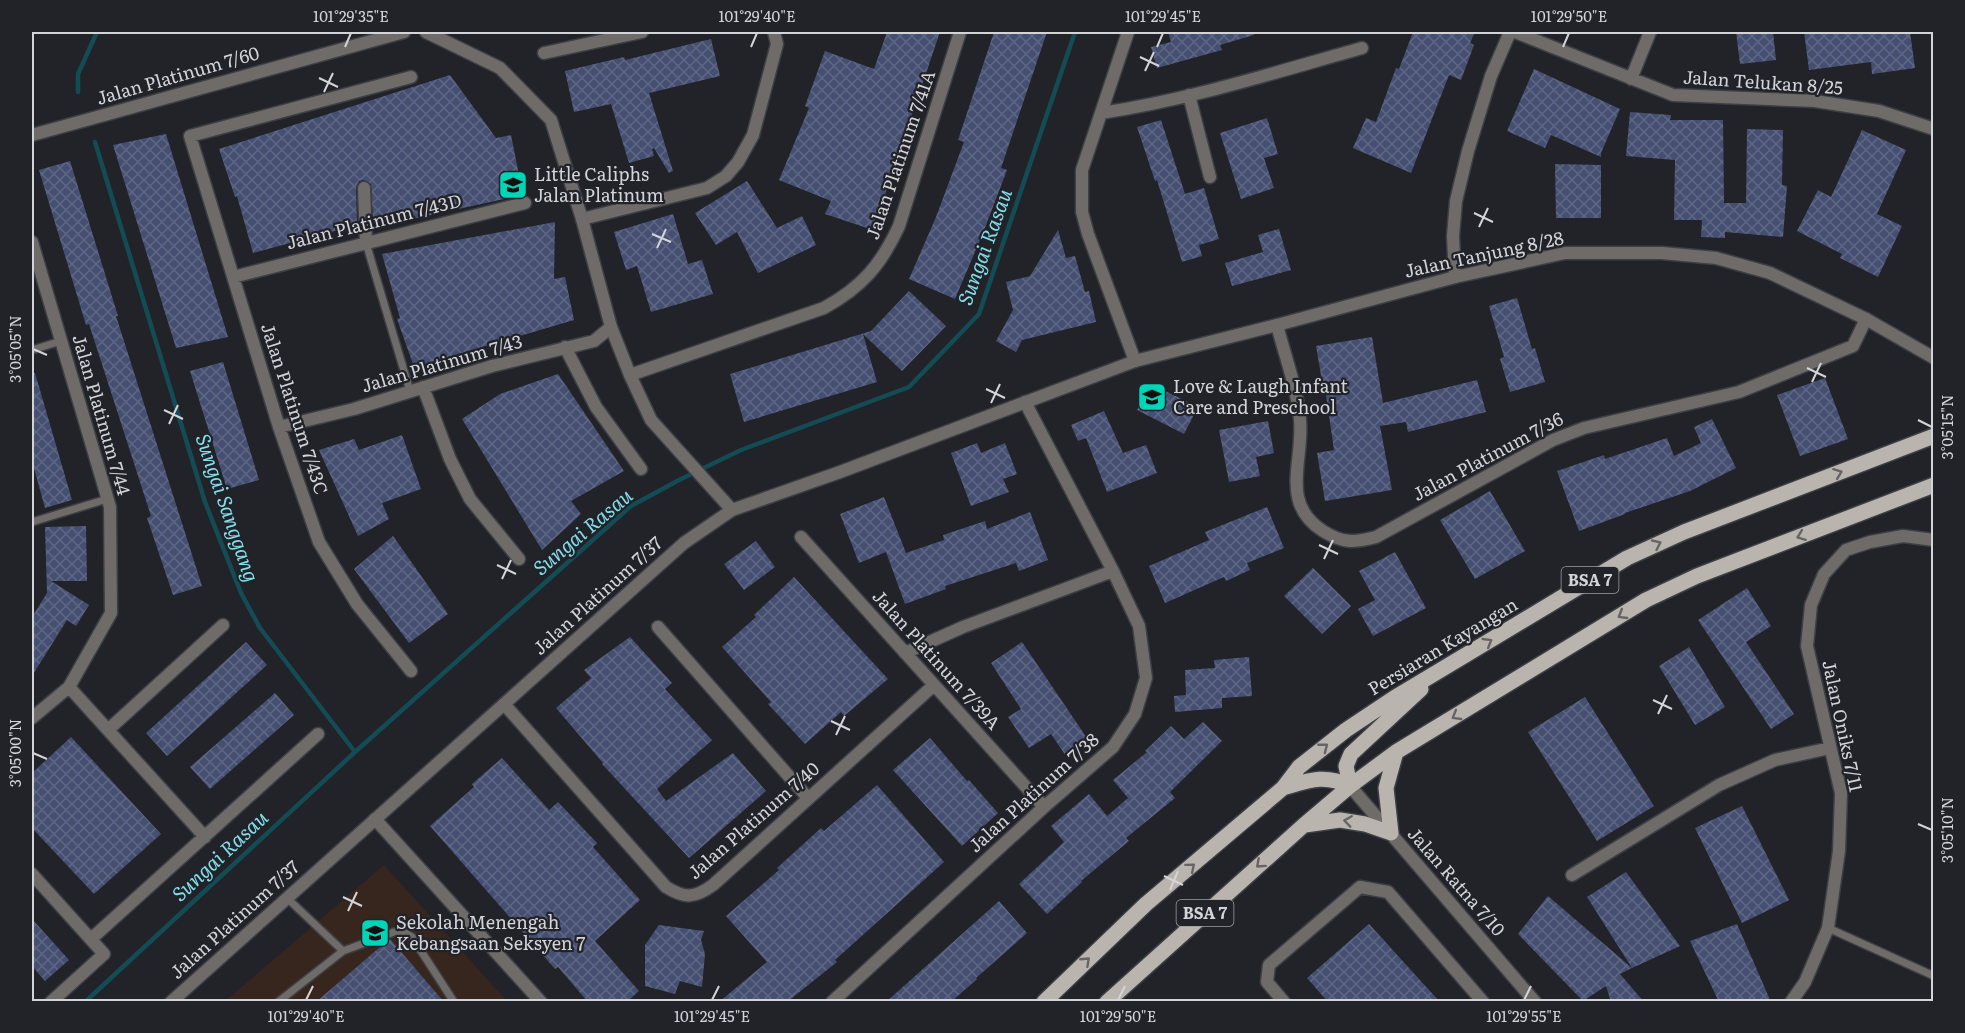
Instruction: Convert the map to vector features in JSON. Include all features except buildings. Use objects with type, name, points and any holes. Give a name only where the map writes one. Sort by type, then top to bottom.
[{"type":"main road","name":"Persiaran Kayangan","points":[[1044,1002],[1146,904],[1283,788],[1299,767],[1346,730],[1394,698],[1627,558],[1684,532],[1934,436]]},
{"type":"main road","name":"BSA 7","points":[[1107,1002],[1304,825],[1350,786],[1396,752],[1646,600],[1696,576],[1934,485]]},
{"type":"main road","points":[[1350,786],[1346,766],[1351,754],[1444,668]]},
{"type":"main road","points":[[1304,825],[1340,820],[1365,824],[1391,833],[1386,788],[1396,752]]},
{"type":"main road","points":[[1283,788],[1317,778],[1330,778],[1350,786]]},
{"type":"street","name":"Jalan Platinum 7/60","points":[[32,135],[404,32]]},
{"type":"street","points":[[426,32],[500,68],[551,120],[582,219],[611,327],[630,375],[651,420],[732,510]]},
{"type":"street","points":[[544,53],[642,32]]},
{"type":"street","points":[[582,219],[707,188],[726,176],[738,162],[753,135],[777,44],[774,32]]},
{"type":"street","name":"Jalan Platinum 7/41A","points":[[630,375],[824,308],[848,295],[887,252],[899,226],[960,32]]},
{"type":"street","points":[[1128,32],[1082,170],[1082,212],[1135,361]]},
{"type":"street","points":[[1455,277],[1453,236],[1456,201],[1468,151],[1491,76],[1510,32]]},
{"type":"street","name":"Jalan Telukan 8/25","points":[[1515,32],[1673,95],[1815,101],[1879,111],[1934,129]]},
{"type":"street","points":[[1631,79],[1650,32]]},
{"type":"street","points":[[1101,113],[1137,108],[1362,48]]},
{"type":"street","name":"Jalan Platinum 7/43C","points":[[411,77],[190,136],[279,427],[319,542],[357,604],[411,671]]},
{"type":"street","points":[[1189,95],[1210,177]]},
{"type":"street","points":[[364,188],[366,243]]},
{"type":"street","name":"Jalan Platinum 7/43D","points":[[233,277],[525,202]]},
{"type":"street","name":"Jalan Platinum 7/44","points":[[32,242],[110,507],[111,613],[69,687],[32,718]]},
{"type":"street","name":"Jalan Tanjung 8/28","points":[[1135,361],[1455,277],[1565,253],[1673,254],[1716,258],[1770,273],[1866,319],[1934,358]]},
{"type":"street","name":"Jalan Platinum 7/36","points":[[1277,325],[1300,421],[1296,480],[1299,502],[1311,523],[1333,537],[1357,543],[1376,537],[1553,440],[1584,428],[1739,392],[1853,346],[1866,319]]},
{"type":"street","name":"Jalan Platinum 7/43","points":[[279,427],[354,409],[492,366],[594,341],[611,327]]},
{"type":"street","points":[[566,347],[596,407],[641,469]]},
{"type":"street","name":"Jalan Platinum 7/37","points":[[171,1002],[684,543],[732,510],[1135,361]]},
{"type":"street","points":[[423,387],[450,459],[470,499],[519,560]]},
{"type":"street","name":"Jalan Platinum 7/38","points":[[831,1002],[1113,747],[1135,714],[1146,678],[1139,626],[1025,402]]},
{"type":"street","name":"Jalan Oniks 7/11","points":[[1791,1002],[1805,982],[1828,928],[1839,851],[1841,793],[1807,646],[1811,605],[1824,574],[1846,550],[1870,542],[1903,536],[1934,540]]},
{"type":"street","name":"Jalan Platinum 7/39A","points":[[801,537],[1044,807]]},
{"type":"street","points":[[905,652],[963,627],[1113,571]]},
{"type":"street","points":[[108,730],[223,625]]},
{"type":"street","points":[[658,627],[808,798]]},
{"type":"street","name":"Jalan Platinum 7/40","points":[[504,704],[666,887],[679,895],[699,895],[713,885],[934,685]]},
{"type":"street","points":[[69,687],[205,837]]},
{"type":"street","points":[[91,939],[318,734]]},
{"type":"street","points":[[1572,875],[1719,784],[1774,760],[1830,748]]},
{"type":"street","name":"Jalan Ratna 7/10","points":[[1350,786],[1535,1002]]},
{"type":"street","points":[[375,819],[541,1002]]},
{"type":"street","points":[[32,874],[104,954],[51,1002]]},
{"type":"street","points":[[1284,1002],[1267,982],[1269,964],[1360,887],[1388,892],[1483,1002]]},
{"type":"lane","points":[[366,243],[410,392]]},
{"type":"lane","points":[[32,350],[61,341]]},
{"type":"lane","points":[[32,522],[108,499]]},
{"type":"lane","points":[[287,898],[343,951]]},
{"type":"lane","points":[[1828,928],[1934,976]]},
{"type":"lane","points":[[278,1002],[343,951],[394,932],[404,932],[412,938],[454,1002]]},
{"type":"shaded area","name":"Sekolah Menengah Kebangsaan Seksyen 7","points":[[384,865],[507,1001],[224,1002]]},
{"type":"waterway","name":"Sungai Sanggang","points":[[78,92],[78,74],[97,32]]},
{"type":"waterway","name":"Sungai Rasau","points":[[85,1002],[355,752],[631,506],[741,450],[909,387],[979,314],[1075,32]]},
{"type":"waterway","name":"Sungai Sanggang","points":[[95,142],[205,502],[241,593],[260,628],[355,752]]},
{"type":"place","name":"Little Caliphs Jalan Platinum","points":[[513,185]]},
{"type":"place","name":"Love & Laugh Infant Care and Preschool","points":[[1152,397]]},
{"type":"place","name":"Sekolah Menengah Kebangsaan Seksyen 7","points":[[375,933]]}]
